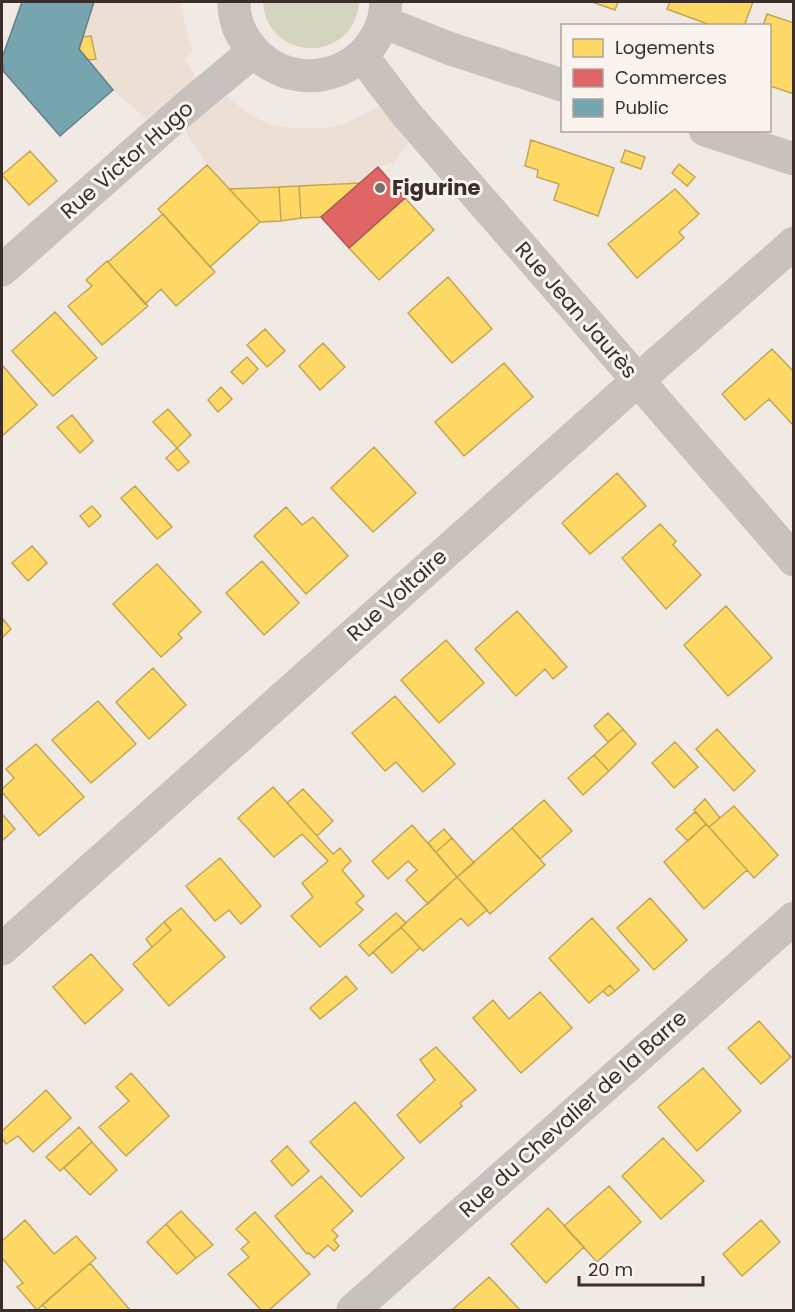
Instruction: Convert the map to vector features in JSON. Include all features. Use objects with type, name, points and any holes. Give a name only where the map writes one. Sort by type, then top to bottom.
[{"type":"street","points":[[234,2],[240,32],[253,52],[272,67],[295,75],[319,76],[342,69],[362,56],[375,40],[384,12],[451,49],[561,85]]},
{"type":"street","name":"Rue Victor Hugo","points":[[2,270],[174,118],[253,52]]},
{"type":"street","name":"Rue Jean Jaurès","points":[[362,56],[407,115],[794,560]]},
{"type":"street","points":[[711,132],[794,159]]},
{"type":"street","name":"Rue Voltaire","points":[[2,949],[794,243]]},
{"type":"street","name":"Rue du Chevalier de la Barre","points":[[353,1311],[794,918]]},
{"type":"green space","points":[[263,2],[359,2],[354,22],[342,37],[327,45],[311,48],[294,45],[279,36],[268,22]]},
{"type":"shaded area","points":[[94,2],[181,2],[187,35],[193,52],[185,59],[196,77],[146,119],[113,90],[88,60],[95,59],[91,36],[83,37]]},
{"type":"shaded area","points":[[227,97],[254,117],[272,125],[295,128],[327,128],[345,124],[379,106],[408,143],[395,162],[378,167],[360,183],[229,189],[207,165],[185,130]]},
{"type":"building: Logements","points":[[592,2],[618,2],[615,10]]},
{"type":"building: Logements","points":[[670,2],[753,2],[745,24],[708,24],[667,9]]},
{"type":"building: Logements","points":[[767,14],[794,23],[794,94],[771,86],[771,24],[764,24]]},
{"type":"building: Logements","points":[[91,36],[96,59],[88,60],[79,49],[83,37]]},
{"type":"building: Logements","points":[[531,140],[614,168],[598,216],[554,200],[559,184],[537,177],[538,170],[525,166]]},
{"type":"building: Logements","points":[[625,150],[645,157],[641,169],[621,162]]},
{"type":"building: Logements","points":[[30,151],[57,181],[29,205],[2,175]]},
{"type":"building: Logements","points":[[679,164],[695,177],[687,186],[672,173]]},
{"type":"building: Logements","points":[[207,165],[260,222],[210,267],[158,209]]},
{"type":"building: Logements","points":[[360,183],[321,217],[301,218],[299,186]]},
{"type":"building: Logements","points":[[299,186],[301,218],[281,221],[279,187]]},
{"type":"building: Logements","points":[[279,187],[281,221],[260,222],[229,189]]},
{"type":"building: Logements","points":[[675,189],[699,214],[679,232],[684,238],[637,278],[608,244]]},
{"type":"building: Logements","points":[[405,198],[434,230],[379,280],[349,248]]},
{"type":"building: Logements","points":[[163,214],[215,272],[176,306],[161,289],[145,304],[108,262]]},
{"type":"building: Logements","points":[[107,261],[148,306],[102,345],[68,306],[92,286],[86,280]]},
{"type":"building: Logements","points":[[448,277],[492,329],[452,363],[408,313]]},
{"type":"building: Logements","points":[[55,312],[97,358],[53,396],[12,351]]},
{"type":"building: Logements","points":[[265,329],[285,351],[267,367],[247,345]]},
{"type":"building: Logements","points":[[323,343],[345,367],[320,390],[299,366]]},
{"type":"building: Logements","points":[[772,349],[794,372],[794,426],[769,399],[745,420],[722,394]]},
{"type":"building: Logements","points":[[247,357],[258,369],[243,384],[231,372]]},
{"type":"building: Logements","points":[[504,363],[533,397],[464,456],[435,422]]},
{"type":"building: Logements","points":[[2,365],[37,405],[2,436]]},
{"type":"building: Logements","points":[[221,387],[232,399],[218,412],[208,400]]},
{"type":"building: Logements","points":[[168,409],[191,435],[177,448],[153,422]]},
{"type":"building: Logements","points":[[72,415],[93,441],[80,453],[57,427]]},
{"type":"building: Logements","points":[[374,447],[416,493],[373,532],[331,488]]},
{"type":"building: Logements","points":[[177,448],[189,462],[178,471],[166,458]]},
{"type":"building: Logements","points":[[617,473],[646,506],[590,554],[562,523]]},
{"type":"building: Logements","points":[[135,486],[172,527],[157,539],[121,498]]},
{"type":"building: Logements","points":[[92,506],[101,516],[89,527],[80,516]]},
{"type":"building: Logements","points":[[286,507],[302,525],[313,517],[348,556],[306,594],[254,536]]},
{"type":"building: Logements","points":[[660,524],[676,541],[673,545],[701,575],[666,609],[622,558]]},
{"type":"building: Logements","points":[[32,546],[47,563],[28,581],[12,563]]},
{"type":"building: Logements","points":[[262,561],[299,603],[264,635],[226,593]]},
{"type":"building: Logements","points":[[157,564],[201,612],[178,634],[182,638],[161,657],[113,604]]},
{"type":"building: Logements","points":[[726,606],[772,658],[728,696],[684,645]]},
{"type":"building: Logements","points":[[517,611],[567,667],[553,679],[545,669],[516,696],[475,649]]},
{"type":"building: Logements","points":[[2,618],[11,629],[2,638]]},
{"type":"building: Logements","points":[[446,640],[484,683],[439,723],[401,680]]},
{"type":"building: Logements","points":[[153,668],[186,705],[149,739],[116,702]]},
{"type":"building: Logements","points":[[395,696],[455,764],[423,792],[396,762],[385,771],[352,733]]},
{"type":"building: Logements","points":[[98,701],[136,744],[91,783],[52,740]]},
{"type":"building: Logements","points":[[608,713],[623,729],[608,742],[594,726]]},
{"type":"building: Logements","points":[[623,729],[636,744],[609,771],[594,755]]},
{"type":"building: Logements","points":[[717,729],[755,771],[734,791],[696,749]]},
{"type":"building: Logements","points":[[675,742],[698,767],[674,788],[652,763]]},
{"type":"building: Logements","points":[[36,744],[84,797],[39,836],[2,792],[2,789],[14,778],[6,769]]},
{"type":"building: Logements","points":[[594,755],[609,771],[583,795],[568,778]]},
{"type":"building: Logements","points":[[273,787],[333,854],[340,848],[351,861],[342,870],[364,896],[356,903],[363,910],[320,947],[291,916],[313,897],[302,883],[328,861],[302,834],[274,857],[238,818]]},
{"type":"building: Logements","points":[[303,789],[333,821],[317,836],[287,803]]},
{"type":"building: Logements","points":[[705,799],[720,818],[709,827],[694,810]]},
{"type":"building: Logements","points":[[544,800],[572,831],[540,859],[512,828]]},
{"type":"building: Logements","points":[[734,806],[778,855],[754,878],[709,827]]},
{"type":"building: Logements","points":[[695,812],[706,824],[688,841],[676,829]]},
{"type":"building: Logements","points":[[2,814],[15,829],[2,841]]},
{"type":"building: Logements","points":[[706,824],[747,870],[704,909],[664,862]]},
{"type":"building: Logements","points":[[412,825],[457,877],[428,904],[406,880],[417,870],[408,861],[388,879],[372,861]]},
{"type":"building: Logements","points":[[512,828],[545,865],[490,914],[457,877]]},
{"type":"building: Logements","points":[[444,829],[452,838],[436,852],[428,843]]},
{"type":"building: Logements","points":[[452,838],[474,863],[457,877],[436,852]]},
{"type":"building: Logements","points":[[220,858],[261,906],[241,924],[229,910],[215,921],[186,886]]},
{"type":"building: Logements","points":[[457,877],[487,910],[468,926],[461,918],[423,951],[401,927]]},
{"type":"building: Logements","points":[[650,898],[687,940],[654,970],[617,928]]},
{"type":"building: Logements","points":[[181,908],[225,957],[169,1006],[133,964],[171,930],[164,922]]},
{"type":"building: Logements","points":[[396,913],[406,923],[369,956],[359,945]]},
{"type":"building: Logements","points":[[592,918],[639,970],[615,991],[610,985],[589,1003],[549,958]]},
{"type":"building: Logements","points":[[164,922],[171,930],[152,947],[146,939]]},
{"type":"building: Logements","points":[[401,927],[420,948],[392,973],[373,952]]},
{"type":"building: Logements","points":[[91,954],[123,990],[85,1024],[53,987]]},
{"type":"building: Logements","points":[[346,976],[357,989],[320,1019],[310,1008]]},
{"type":"building: Logements","points":[[610,985],[615,991],[608,996],[603,991]]},
{"type":"building: Logements","points":[[540,992],[572,1028],[521,1073],[473,1018],[493,1000],[509,1019]]},
{"type":"building: Logements","points":[[759,1021],[791,1057],[761,1084],[728,1048]]},
{"type":"building: Logements","points":[[436,1047],[476,1090],[460,1103],[462,1106],[420,1143],[397,1115],[435,1080],[420,1060]]},
{"type":"building: Logements","points":[[703,1068],[741,1111],[697,1151],[658,1107]]},
{"type":"building: Logements","points":[[131,1073],[169,1116],[126,1156],[99,1127],[129,1101],[116,1087]]},
{"type":"building: Logements","points":[[46,1090],[71,1118],[33,1152],[18,1136],[6,1144],[2,1138],[2,1131]]},
{"type":"building: Logements","points":[[355,1102],[404,1158],[361,1197],[310,1142]]},
{"type":"building: Logements","points":[[79,1127],[92,1142],[60,1171],[46,1157]]},
{"type":"building: Logements","points":[[663,1138],[704,1181],[661,1219],[622,1176]]},
{"type":"building: Logements","points":[[92,1142],[117,1170],[90,1195],[64,1168]]},
{"type":"building: Logements","points":[[287,1146],[309,1171],[292,1186],[271,1161]]},
{"type":"building: Logements","points":[[321,1176],[353,1211],[332,1230],[338,1236],[334,1240],[339,1246],[334,1251],[328,1245],[314,1258],[309,1253],[307,1254],[275,1216]]},
{"type":"building: Logements","points":[[609,1186],[641,1222],[597,1262],[564,1226]]},
{"type":"building: Logements","points":[[548,1208],[584,1247],[546,1283],[511,1244]]},
{"type":"building: Logements","points":[[181,1211],[213,1245],[196,1258],[166,1224]]},
{"type":"building: Logements","points":[[255,1212],[310,1274],[269,1310],[261,1310],[228,1274],[249,1257],[241,1249],[249,1242],[236,1229]]},
{"type":"building: Logements","points":[[25,1220],[54,1254],[76,1236],[96,1258],[37,1310],[17,1287],[23,1283],[2,1258],[2,1241]]},
{"type":"building: Logements","points":[[761,1220],[780,1242],[742,1276],[723,1254]]},
{"type":"building: Logements","points":[[166,1224],[196,1258],[177,1274],[147,1242]]},
{"type":"building: Logements","points":[[90,1263],[130,1310],[48,1310],[42,1305]]},
{"type":"building: Logements","points":[[489,1277],[520,1310],[452,1310]]},
{"type":"building: Commerces","points":[[378,167],[405,198],[349,248],[321,217]]},
{"type":"building: Public","points":[[22,2],[94,2],[79,49],[113,90],[60,136],[4,72],[2,58]]},
{"type":"place","name":"Figurine","points":[[380,188]]}]
